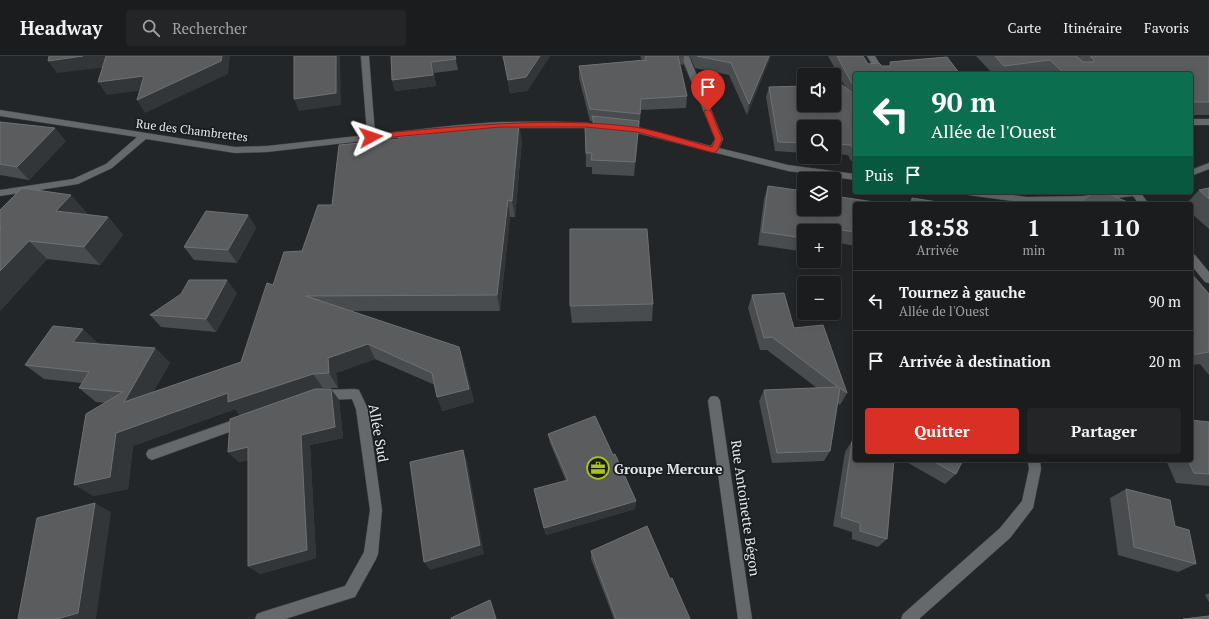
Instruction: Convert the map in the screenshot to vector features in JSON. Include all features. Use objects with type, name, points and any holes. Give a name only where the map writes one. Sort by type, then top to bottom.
[{"type":"street","points":[[365,56],[371,137]]},
{"type":"street","points":[[685,56],[719,139],[714,150]]},
{"type":"street","points":[[871,56],[881,72]]},
{"type":"street","name":"Rue des Chambrettes","points":[[0,113],[235,150],[267,149],[371,137],[500,125],[586,125],[637,130],[788,168],[853,177]]},
{"type":"street","points":[[1193,122],[1209,122]]},
{"type":"street","points":[[0,193],[75,182],[108,166],[144,136]]},
{"type":"street","points":[[1193,171],[1209,166]]},
{"type":"street","points":[[980,194],[1027,202],[1083,199],[1120,194]]},
{"type":"street","points":[[1193,260],[1209,280]]},
{"type":"street","name":"Allée Sud","points":[[262,619],[350,592],[371,554],[376,510],[362,409],[355,394],[323,394],[308,399]]},
{"type":"street","name":"Rue Antoinette Bégon","points":[[714,401],[745,619]]},
{"type":"street","points":[[152,454],[256,418]]},
{"type":"street","points":[[908,619],[1005,533],[1028,504],[1035,469],[1034,462]]},
{"type":"building","points":[[49,56],[83,56],[48,61]]},
{"type":"building","points":[[106,56],[222,56],[221,61],[137,100],[144,76],[98,82]]},
{"type":"building","points":[[294,56],[336,56],[336,93],[294,99]]},
{"type":"building","points":[[391,56],[455,56],[456,59],[431,62],[433,75],[392,80]]},
{"type":"building","points":[[503,56],[540,56],[526,77],[508,80]]},
{"type":"building","points":[[645,56],[678,56],[687,96],[641,99],[640,114],[590,109],[579,66],[646,60]]},
{"type":"building","points":[[697,56],[769,56],[749,104],[731,63]]},
{"type":"building","points":[[837,56],[863,56],[868,64],[879,63],[882,66],[890,66],[890,62],[947,57],[958,72],[853,72],[853,85]]},
{"type":"building","points":[[995,56],[1076,56],[1083,62],[1094,62],[1090,56],[1209,56],[1209,102],[1193,102],[1193,72],[1063,72],[1050,60],[1004,66]]},
{"type":"building","points":[[841,84],[853,93],[853,149],[851,145],[841,144],[841,120],[797,120],[797,143],[778,142],[769,87],[797,86],[797,112],[841,112]]},
{"type":"building","points":[[592,116],[639,121],[635,162],[591,160],[592,153],[586,153],[585,126],[595,126]]},
{"type":"building","points":[[0,122],[55,128],[17,167],[0,164]]},
{"type":"building","points":[[519,124],[512,201],[508,200],[497,295],[306,296],[459,347],[469,389],[437,397],[432,373],[368,344],[328,358],[329,373],[313,374],[228,402],[228,393],[116,433],[110,477],[74,485],[86,414],[123,392],[79,388],[89,372],[25,365],[53,326],[83,329],[73,342],[155,348],[124,402],[241,362],[267,283],[273,285],[284,252],[302,251],[318,205],[332,205],[339,145],[399,139],[399,137],[435,132]]},
{"type":"building","points":[[768,186],[797,190],[797,216],[841,216],[841,197],[874,202],[853,202],[853,232],[841,230],[841,224],[797,224],[797,237],[762,232]]},
{"type":"building","points":[[22,188],[71,195],[56,211],[108,217],[84,247],[29,241],[0,271],[0,210]]},
{"type":"building","points":[[1209,188],[1209,199],[1199,190]]},
{"type":"building","points":[[1091,194],[1109,194],[1127,202],[1081,202]]},
{"type":"building","points":[[912,198],[938,202],[912,202]]},
{"type":"building","points":[[206,211],[248,215],[228,250],[184,247]]},
{"type":"building","points":[[570,229],[647,229],[653,304],[570,306]]},
{"type":"building","points":[[1193,275],[1209,294],[1209,352],[1193,355]]},
{"type":"building","points":[[189,280],[227,280],[206,319],[150,315],[181,294]]},
{"type":"building","points":[[784,293],[794,328],[823,325],[847,393],[840,388],[830,451],[777,453],[764,390],[838,387],[772,337],[764,338],[752,295]]},
{"type":"building","points":[[315,389],[331,389],[335,427],[301,435],[307,550],[248,566],[248,447],[228,452],[230,419]]},
{"type":"building","points":[[595,416],[613,455],[615,454],[636,501],[544,528],[534,489],[568,480],[548,434]]},
{"type":"building","points":[[1193,420],[1209,422],[1209,474],[1194,473],[1189,462],[1193,462]]},
{"type":"building","points":[[852,441],[853,462],[894,462],[887,539],[860,531],[860,523],[841,517]]},
{"type":"building","points":[[463,450],[480,545],[424,562],[410,462]]},
{"type":"building","points":[[935,462],[962,462],[956,474]]},
{"type":"building","points":[[1126,489],[1170,500],[1175,526],[1189,530],[1196,564],[1134,547]]},
{"type":"building","points":[[95,503],[78,613],[57,619],[18,619],[37,518]]},
{"type":"building","points":[[647,526],[670,579],[672,578],[690,619],[616,619],[591,551]]},
{"type":"building","points":[[490,600],[496,619],[451,618]]},
{"type":"building","points":[[1209,616],[1209,619],[1183,619]]},
{"type":"place","name":"Groupe Mercure","points":[[598,468]]},
{"type":"route","points":[[371,137],[500,125],[586,125],[637,130],[714,150],[719,139],[708,111]]}]
